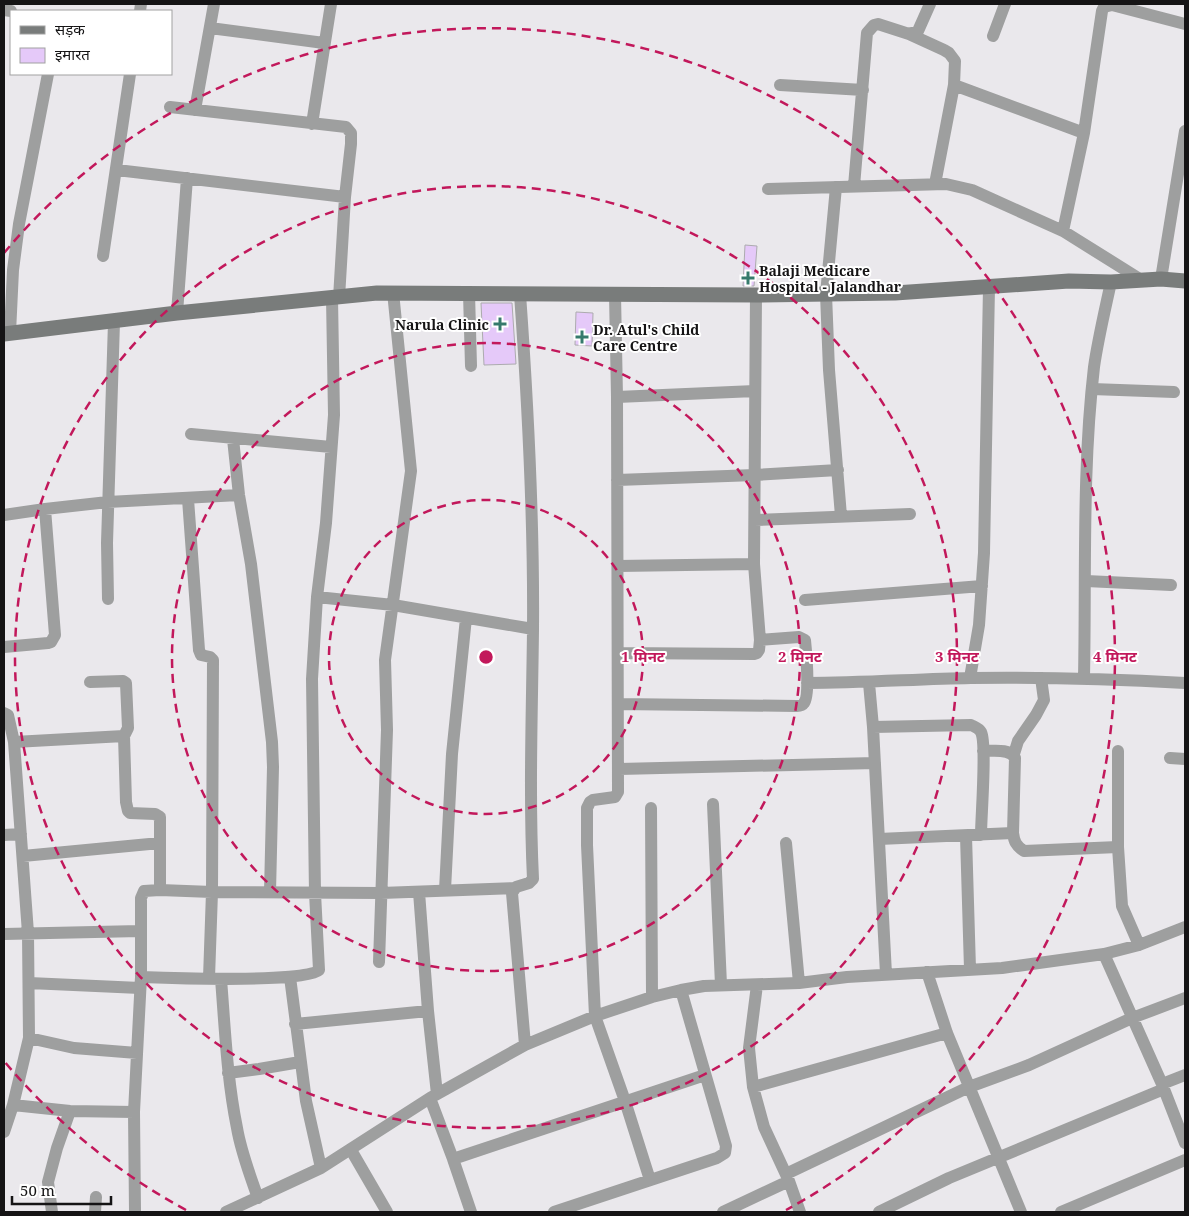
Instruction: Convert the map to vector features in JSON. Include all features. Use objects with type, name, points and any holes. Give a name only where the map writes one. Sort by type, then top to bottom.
[{"type":"street","points":[[195,110],[214,4]]},
{"type":"street","points":[[312,124],[331,4]]},
{"type":"street","points":[[909,34],[918,32],[930,4]]},
{"type":"street","points":[[993,36],[1005,4]]},
{"type":"street","points":[[1063,231],[1084,133],[1100,19],[1104,7],[1107,5],[1118,6],[1185,24]]},
{"type":"street","points":[[854,186],[867,33],[869,29],[878,24],[909,34],[944,50],[955,60],[954,85],[935,184]]},
{"type":"street","points":[[210,28],[324,43]]},
{"type":"street","points":[[48,75],[19,224],[7,334],[177,313],[393,292],[756,295],[895,293],[1069,281],[1143,281],[1161,278],[1185,281]]},
{"type":"street","points":[[103,256],[130,75]]},
{"type":"street","points":[[780,85],[863,90]]},
{"type":"street","points":[[954,85],[1084,133]]},
{"type":"street","points":[[30,983],[140,982],[290,977],[315,974],[319,970],[315,893],[312,679],[317,597],[331,447],[334,395],[335,298],[351,133],[346,127],[170,107]]},
{"type":"street","points":[[1161,278],[1185,131]]},
{"type":"street","points":[[117,170],[345,197]]},
{"type":"street","points":[[177,313],[187,178]]},
{"type":"street","points":[[768,188],[946,184],[972,190],[1063,231],[1143,281]]},
{"type":"street","points":[[836,187],[826,294],[840,516]]},
{"type":"street","points":[[1084,678],[1086,496],[1092,389],[1097,351],[1111,282]]},
{"type":"street","points":[[970,678],[979,625],[986,524],[989,286]]},
{"type":"street","points":[[379,962],[387,730],[385,660],[411,471],[393,292]]},
{"type":"street","points":[[469,294],[471,366]]},
{"type":"street","points":[[135,1212],[134,1112],[142,893],[160,890],[315,893],[419,892],[514,888],[529,883],[533,879],[531,747],[533,629],[529,436],[520,294]]},
{"type":"street","points":[[615,294],[619,769],[617,795],[611,798],[593,800],[587,808],[587,845],[595,1016],[650,1180]]},
{"type":"street","points":[[618,653],[754,654],[758,652],[760,640],[754,564],[756,295]]},
{"type":"street","points":[[108,599],[107,544],[114,322]]},
{"type":"street","points":[[1092,389],[1174,392]]},
{"type":"street","points":[[617,397],[755,391]]},
{"type":"street","points":[[191,434],[331,447]]},
{"type":"street","points":[[233,439],[239,495],[251,564],[272,742],[270,892]]},
{"type":"street","points":[[617,480],[838,470]]},
{"type":"street","points":[[4,515],[108,502],[239,495]]},
{"type":"street","points":[[188,499],[199,650],[201,655],[210,657],[213,660],[212,892],[215,978],[237,1130],[243,1155],[258,1198]]},
{"type":"street","points":[[4,647],[48,643],[51,642],[55,635],[45,509]]},
{"type":"street","points":[[755,520],[910,514]]},
{"type":"street","points":[[618,566],[754,564]]},
{"type":"street","points":[[1086,581],[1171,585]]},
{"type":"street","points":[[805,600],[982,586]]},
{"type":"street","points":[[317,597],[393,605],[533,629]]},
{"type":"street","points":[[445,890],[452,754],[466,618]]},
{"type":"street","points":[[618,704],[800,706],[805,702],[807,684],[805,643],[803,638],[760,640]]},
{"type":"street","points":[[807,684],[970,678],[1084,678],[1185,683]]},
{"type":"street","points":[[1042,678],[1044,700],[1036,716],[1018,741],[1014,754],[1013,833],[1016,845],[1024,851],[1118,847]]},
{"type":"street","points":[[90,682],[123,681],[126,683],[128,728],[124,736],[127,808],[130,813],[159,815],[160,890]]},
{"type":"street","points":[[869,683],[886,974]]},
{"type":"street","points":[[4,713],[8,715],[14,742],[10,785],[21,834],[30,983],[29,1038],[14,1106],[4,1132]]},
{"type":"street","points":[[873,727],[971,726],[978,729],[981,733],[983,751],[981,835]]},
{"type":"street","points":[[14,742],[124,736]]},
{"type":"street","points":[[983,751],[1014,754]]},
{"type":"street","points":[[1118,751],[1118,847],[1122,906],[1139,945]]},
{"type":"street","points":[[1170,758],[1185,759]]},
{"type":"street","points":[[619,769],[875,763]]},
{"type":"street","points":[[713,804],[722,985]]},
{"type":"street","points":[[651,808],[652,997]]},
{"type":"street","points":[[879,839],[1013,833]]},
{"type":"street","points":[[4,835],[21,834]]},
{"type":"street","points":[[966,836],[970,969]]},
{"type":"street","points":[[23,856],[160,843]]},
{"type":"street","points":[[786,843],[799,983]]},
{"type":"street","points":[[514,888],[512,893],[525,1045]]},
{"type":"street","points":[[419,892],[433,1096],[471,1212]]},
{"type":"street","points":[[226,1212],[321,1168],[433,1096],[525,1045],[595,1016],[652,997],[681,990],[722,985],[799,983],[886,974],[1002,968],[1104,954],[1139,945],[1185,927]]},
{"type":"street","points":[[4,934],[140,931]]},
{"type":"street","points":[[1104,954],[1163,1087],[1185,1143]]},
{"type":"street","points":[[927,972],[947,1033],[1022,1212]]},
{"type":"street","points":[[290,977],[306,1100],[321,1168]]},
{"type":"street","points":[[756,985],[750,1042],[753,1087],[764,1127],[788,1178],[800,1212]]},
{"type":"street","points":[[554,1212],[717,1158],[725,1153],[726,1146],[681,990]]},
{"type":"street","points":[[723,1212],[969,1087],[1051,1056],[1132,1018],[1185,998]]},
{"type":"street","points":[[295,1024],[428,1011]]},
{"type":"street","points":[[753,1087],[947,1033]]},
{"type":"street","points":[[29,1038],[74,1048],[137,1053]]},
{"type":"street","points":[[228,1073],[259,1070],[300,1062]]},
{"type":"street","points":[[453,1159],[705,1075]]},
{"type":"street","points":[[879,1212],[949,1178],[1163,1087],[1185,1075]]},
{"type":"street","points":[[14,1106],[70,1111],[134,1112]]},
{"type":"street","points":[[52,1212],[48,1182],[56,1148],[70,1111]]},
{"type":"street","points":[[351,1150],[387,1212]]},
{"type":"street","points":[[1061,1212],[1185,1160]]},
{"type":"street","points":[[95,1212],[96,1197]]},
{"type":"building","points":[[745,245],[757,246],[754,286],[743,286]]},
{"type":"building","points":[[481,303],[512,303],[516,364],[484,365]]},
{"type":"building","points":[[576,312],[593,313],[592,346],[575,345]]},
{"type":"place","name":"Balaji Medicare Hospital - Jalandhar","points":[[748,278]]},
{"type":"place","name":"Narula Clinic","points":[[500,324]]},
{"type":"place","name":"Dr. Atul's Child Care Centre","points":[[582,337]]}]
